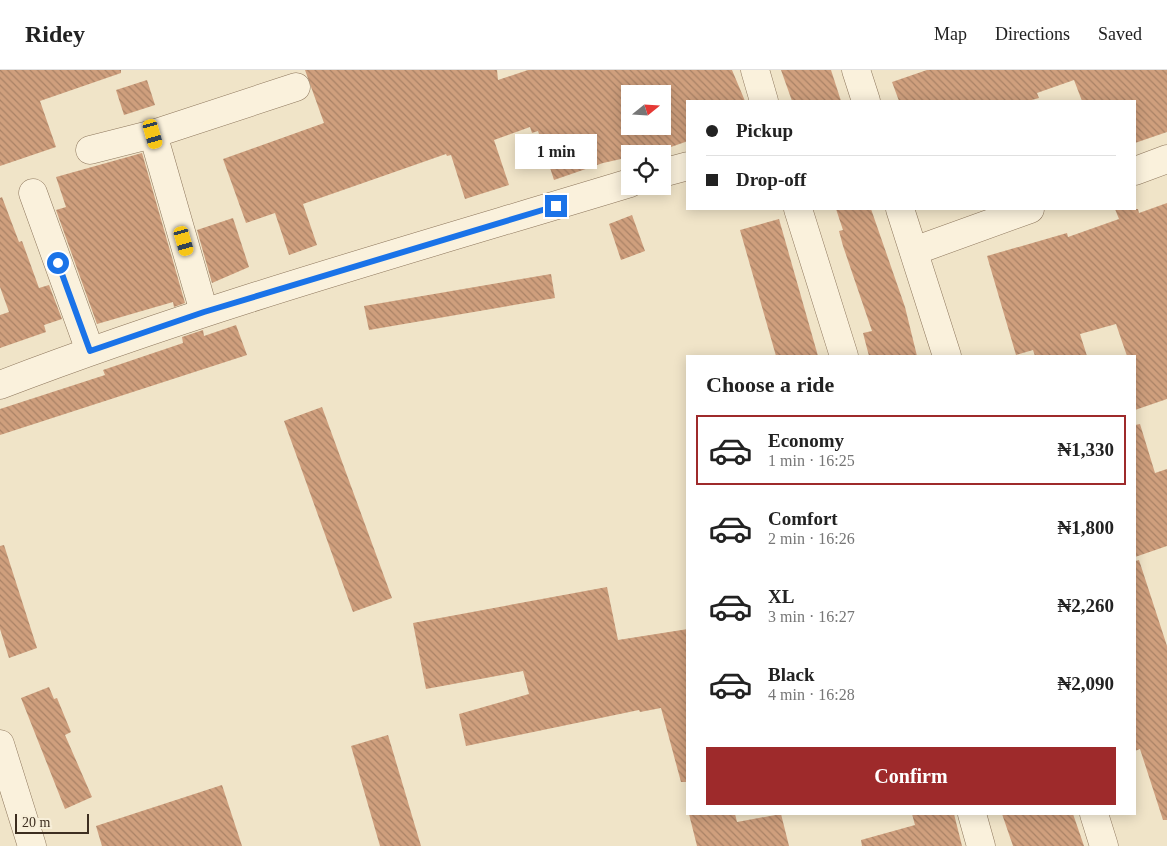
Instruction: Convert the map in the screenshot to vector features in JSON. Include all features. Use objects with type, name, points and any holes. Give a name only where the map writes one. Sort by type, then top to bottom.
[{"type":"street","points":[[755,70],[764,100]]},
{"type":"street","points":[[856,70],[866,100]]},
{"type":"street","points":[[90,150],[153,134],[296,87]]},
{"type":"street","points":[[153,134],[204,312]]},
{"type":"street","points":[[1136,171],[1167,159]]},
{"type":"street","points":[[671,171],[686,167]]},
{"type":"street","points":[[0,385],[90,351],[204,312],[621,186]]},
{"type":"street","points":[[33,193],[90,351]]},
{"type":"street","points":[[798,210],[844,355]]},
{"type":"street","points":[[900,210],[947,355]]},
{"type":"street","points":[[914,251],[1027,210]]},
{"type":"street","points":[[0,744],[32,846]]},
{"type":"street","points":[[972,815],[981,846]]},
{"type":"street","points":[[1094,815],[1104,846]]},
{"type":"building","points":[[0,70],[121,70],[121,73],[40,101],[56,147],[0,166]]},
{"type":"building","points":[[305,70],[497,70],[498,80],[528,70],[732,70],[745,100],[686,100],[686,142],[671,147],[671,145],[621,145],[621,159],[603,163],[554,180],[538,131],[532,133],[530,127],[494,140],[509,185],[465,199],[451,155],[447,156],[446,154],[303,204],[317,245],[289,255],[275,213],[246,223],[223,159],[324,123]]},
{"type":"building","points":[[781,70],[831,70],[841,100],[792,100]]},
{"type":"building","points":[[927,70],[1167,70],[1167,132],[1136,143],[1136,100],[1082,100],[1074,80],[1037,93],[1039,98],[1032,100],[899,100],[892,82]]},
{"type":"building","points":[[147,80],[155,105],[124,115],[116,90]]},
{"type":"building","points":[[142,153],[185,303],[174,307],[173,302],[97,324],[56,210],[66,207],[56,177]]},
{"type":"building","points":[[2,197],[19,242],[22,241],[39,288],[49,285],[62,319],[44,325],[46,332],[0,348],[0,315],[9,312],[0,287],[0,198]]},
{"type":"building","points":[[1167,203],[1167,399],[1136,410],[1136,355],[1127,355],[1116,324],[1080,334],[1087,355],[1035,355],[1033,350],[1016,355],[987,256],[1067,233],[1068,237],[1119,219],[1115,210],[1138,209],[1139,213]]},
{"type":"building","points":[[836,210],[871,210],[905,307],[917,355],[869,355],[863,333],[872,331],[843,246],[839,231],[843,230]]},
{"type":"building","points":[[632,215],[645,251],[621,260],[609,224]]},
{"type":"building","points":[[233,218],[249,267],[212,283],[197,230]]},
{"type":"building","points":[[779,219],[818,355],[776,355],[740,230]]},
{"type":"building","points":[[551,274],[555,298],[369,330],[364,306]]},
{"type":"building","points":[[236,325],[247,355],[0,435],[0,409],[105,375],[103,370],[183,343],[182,337],[203,330],[204,336]]},
{"type":"building","points":[[322,407],[392,598],[353,612],[284,421]]},
{"type":"building","points":[[1140,424],[1155,473],[1167,469],[1167,546],[1136,557],[1136,425]]},
{"type":"building","points":[[4,545],[37,648],[9,658],[0,629],[0,546]]},
{"type":"building","points":[[1139,560],[1167,646],[1167,820],[1163,820],[1140,749],[1136,751],[1136,561]]},
{"type":"building","points":[[607,587],[618,640],[686,629],[686,782],[681,782],[661,708],[640,712],[639,710],[466,746],[459,714],[529,694],[523,671],[426,689],[413,623]]},
{"type":"building","points":[[49,687],[54,699],[57,698],[71,732],[65,735],[92,797],[65,809],[21,698]]},
{"type":"building","points":[[388,735],[421,846],[380,846],[351,746]]},
{"type":"building","points":[[222,785],[242,846],[102,846],[96,826]]},
{"type":"building","points":[[689,815],[735,815],[737,822],[781,815],[789,846],[697,846]]},
{"type":"building","points":[[912,815],[954,815],[962,846],[862,846],[861,840],[915,825]]},
{"type":"building","points":[[1002,815],[1073,815],[1084,846],[1013,846]]},
{"type":"route","points":[[58,263],[90,351],[204,312],[556,206]]}]
